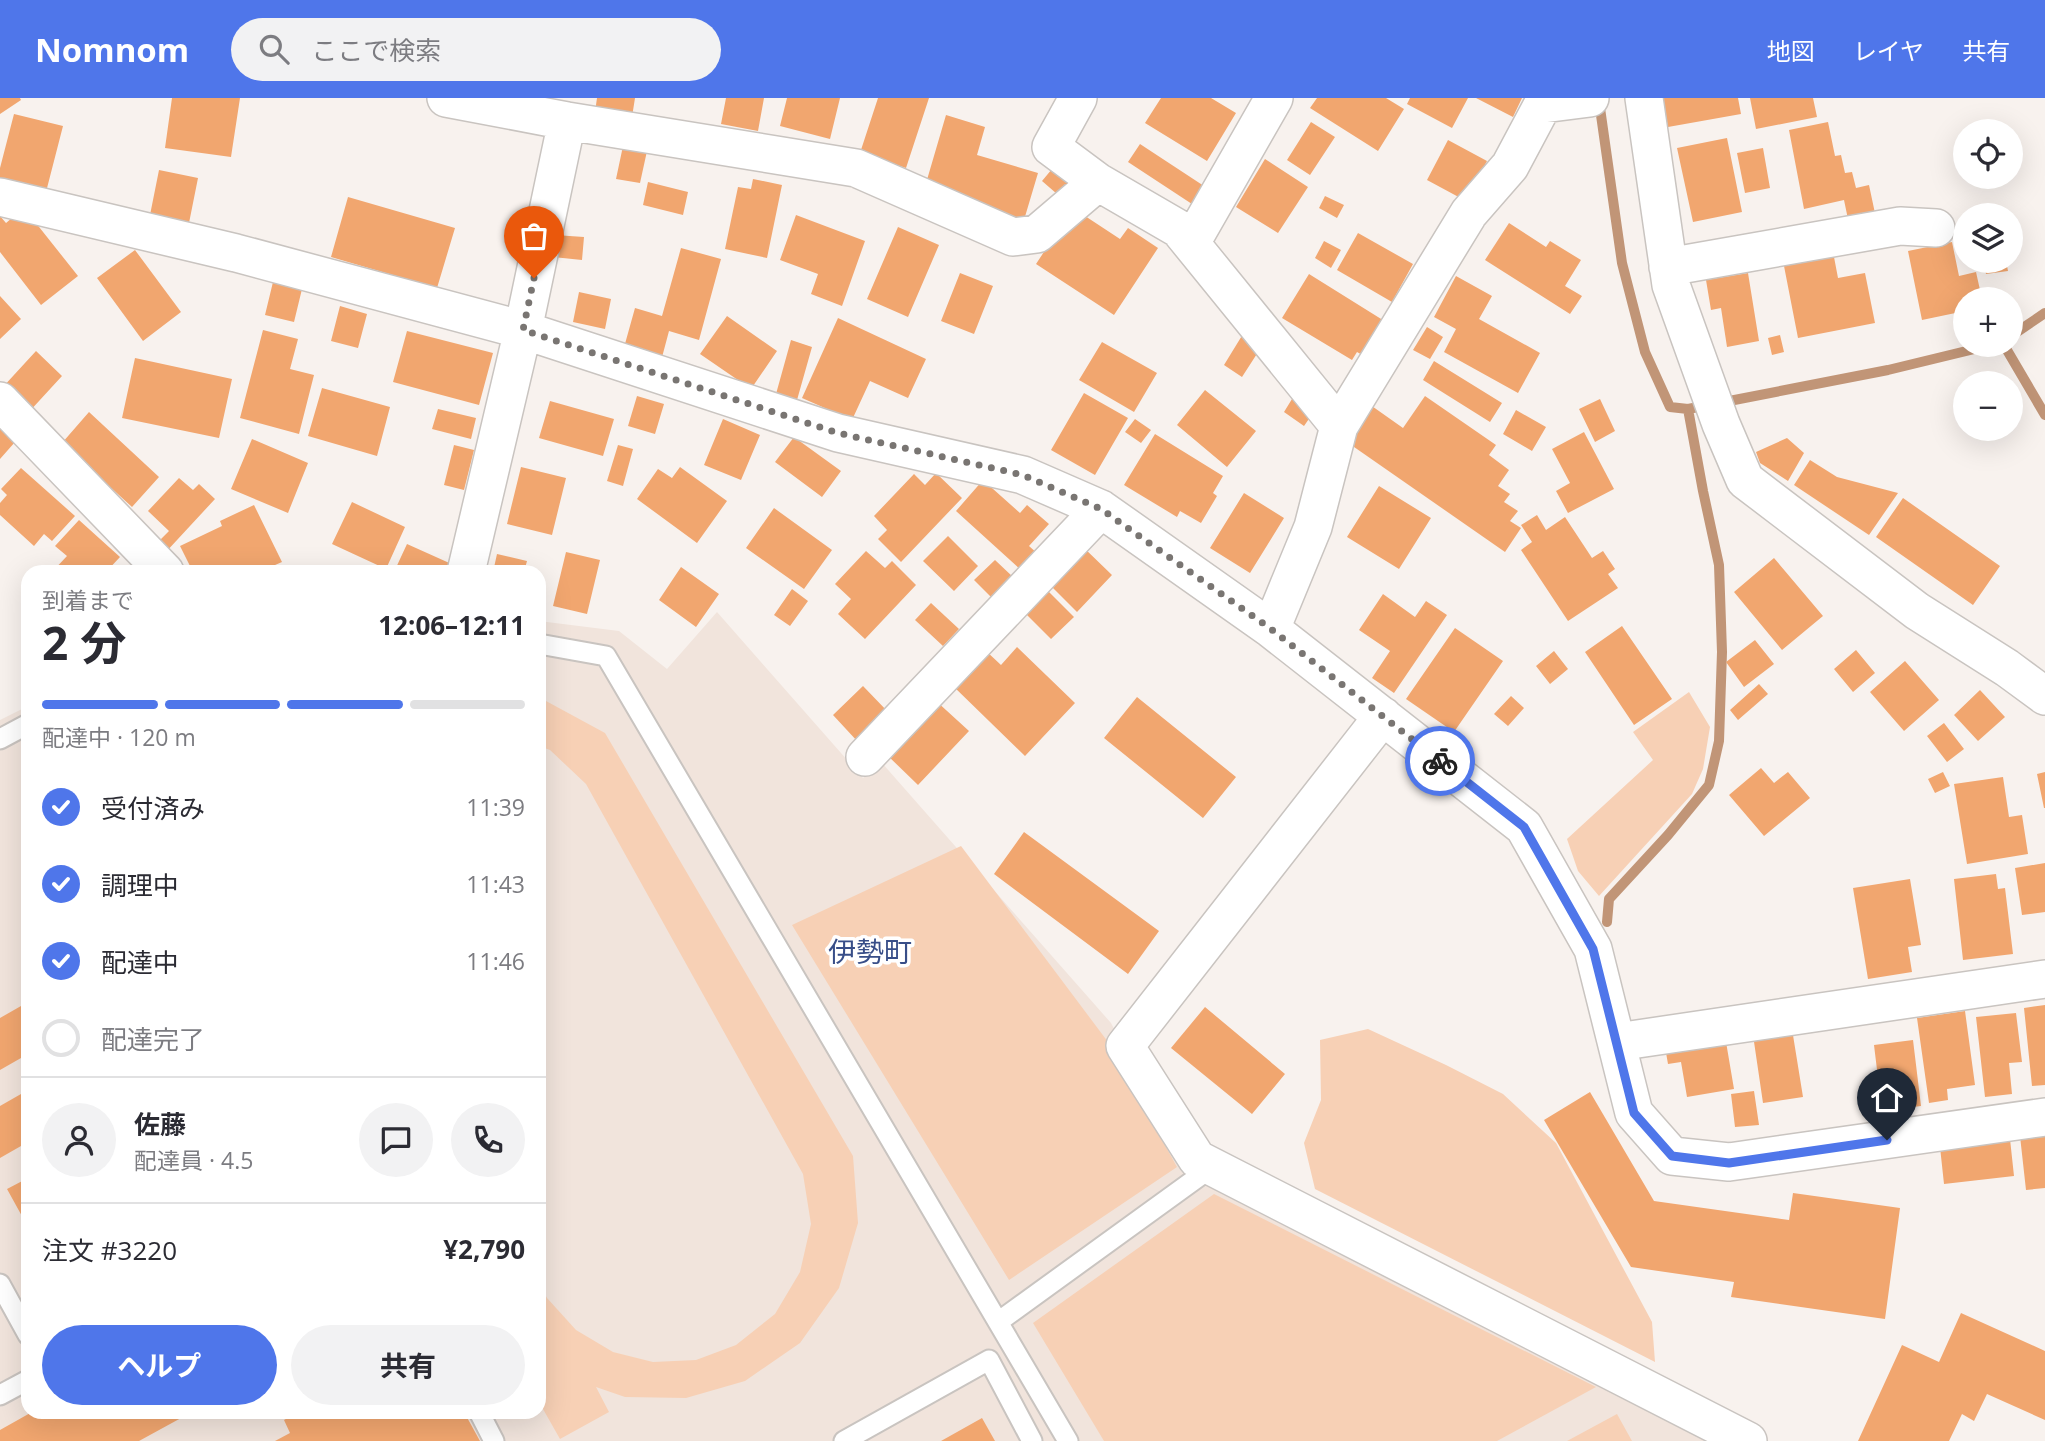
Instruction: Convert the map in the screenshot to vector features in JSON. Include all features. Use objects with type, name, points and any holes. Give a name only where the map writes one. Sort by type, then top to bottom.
[{"type":"street","points":[[446,98],[567,121],[856,168],[1013,237],[1037,234],[1098,182]]},
{"type":"street","points":[[1078,98],[1051,147],[1098,182],[1180,229],[1339,426]]},
{"type":"street","points":[[1191,243],[1274,98]]},
{"type":"street","points":[[1644,98],[1671,285],[1721,424],[1745,480],[1917,611],[2007,668],[2045,696]]},
{"type":"street","points":[[1271,629],[1313,527],[1339,426],[1469,213],[1510,166],[1543,104],[1576,100]]},
{"type":"street","points":[[468,565],[523,330],[567,121]]},
{"type":"street","points":[[0,197],[236,253],[523,330],[838,433],[1023,475],[1101,509],[1271,629],[1524,827],[1593,949],[1634,1113],[1672,1156],[1729,1163],[2045,1117]]},
{"type":"street","points":[[1668,267],[1900,226],[1936,228]]},
{"type":"street","points":[[0,401],[158,565]]},
{"type":"street","points":[[865,757],[1101,509]]},
{"type":"street","points":[[1383,716],[1125,1046],[1197,1159],[1748,1441]]},
{"type":"street","points":[[1617,1042],[2045,979]]},
{"type":"lane","points":[[546,645],[606,656],[1068,1441]]},
{"type":"lane","points":[[0,739],[21,728]]},
{"type":"lane","points":[[998,1322],[1212,1167]]},
{"type":"lane","points":[[0,1284],[21,1322]]},
{"type":"lane","points":[[844,1441],[989,1360],[1032,1441]]},
{"type":"lane","points":[[0,1395],[21,1384]]},
{"type":"lane","points":[[483,1419],[494,1441]]},
{"type":"shaded area","points":[[717,612],[863,778],[882,763],[1111,1023],[1187,1168],[1718,1441],[0,1441],[0,720],[21,710],[21,1419],[546,1419],[546,622],[619,631],[667,669]]},
{"type":"shaded area","points":[[1689,692],[1710,727],[1703,769],[1692,794],[1599,896],[1578,871],[1567,839],[1653,760],[1633,732]]},
{"type":"shaded area","points":[[546,701],[605,733],[853,1156],[858,1223],[839,1288],[800,1343],[745,1381],[686,1398],[625,1397],[596,1387],[609,1412],[560,1439],[546,1414],[546,1296],[576,1330],[613,1352],[653,1362],[696,1360],[736,1345],[775,1314],[800,1272],[811,1224],[803,1174],[586,784],[546,749]]},
{"type":"shaded area","points":[[961,846],[1108,1042],[1177,1167],[1009,1280],[792,925]]},
{"type":"shaded area","points":[[1368,1029],[1503,1094],[1556,1143],[1652,1322],[1655,1362],[1315,1189],[1304,1143],[1321,1100],[1320,1040]]},
{"type":"shaded area","points":[[1214,1194],[1596,1387],[1497,1441],[1104,1441],[1033,1323]]},
{"type":"shaded area","points":[[1617,1414],[1632,1441],[1567,1441]]},
{"type":"building","points":[[0,98],[20,98],[21,100],[0,114]]},
{"type":"building","points":[[172,98],[240,98],[231,157],[165,148]]},
{"type":"building","points":[[597,98],[635,98],[632,117],[595,112]]},
{"type":"building","points":[[726,98],[764,98],[758,131],[721,124]]},
{"type":"building","points":[[787,98],[840,98],[830,139],[780,126]]},
{"type":"building","points":[[878,98],[929,98],[906,168],[860,153]]},
{"type":"building","points":[[1161,98],[1211,98],[1236,113],[1207,161],[1145,123]]},
{"type":"building","points":[[1317,98],[1386,98],[1404,109],[1378,151],[1310,108]]},
{"type":"building","points":[[1410,98],[1468,98],[1452,128],[1407,104]]},
{"type":"building","points":[[1476,98],[1522,98],[1513,117]]},
{"type":"building","points":[[1662,98],[1738,98],[1741,114],[1668,127]]},
{"type":"building","points":[[1750,98],[1813,98],[1817,117],[1756,129]]},
{"type":"building","points":[[14,114],[63,126],[46,192],[0,180],[0,168]]},
{"type":"building","points":[[946,115],[985,127],[977,155],[1038,173],[1024,220],[924,190]]},
{"type":"building","points":[[1311,122],[1335,137],[1310,175],[1287,160]]},
{"type":"building","points":[[1828,122],[1835,156],[1841,155],[1845,173],[1852,172],[1856,188],[1869,185],[1876,218],[1849,224],[1844,200],[1804,209],[1789,130]]},
{"type":"building","points":[[1727,138],[1742,212],[1693,222],[1677,148]]},
{"type":"building","points":[[1448,140],[1487,161],[1466,201],[1427,180]]},
{"type":"building","points":[[1140,144],[1207,188],[1195,206],[1128,162]]},
{"type":"building","points":[[623,146],[647,151],[640,183],[616,179]]},
{"type":"building","points":[[1763,148],[1770,188],[1745,193],[1737,153]]},
{"type":"building","points":[[1265,159],[1308,187],[1278,233],[1236,207]]},
{"type":"building","points":[[1057,163],[1079,181],[1064,200],[1042,181]]},
{"type":"building","points":[[159,170],[198,178],[189,223],[150,215]]},
{"type":"building","points":[[753,179],[782,185],[767,258],[725,249],[738,187],[751,189]]},
{"type":"building","points":[[648,182],[688,192],[683,215],[643,205]]},
{"type":"building","points":[[1325,196],[1344,205],[1337,218],[1319,208]]},
{"type":"building","points":[[348,197],[455,228],[437,288],[331,257]]},
{"type":"building","points":[[24,208],[78,276],[41,305],[0,252],[0,216],[6,223]]},
{"type":"building","points":[[1082,214],[1120,239],[1128,228],[1158,248],[1114,315],[1036,264],[1067,217]]},
{"type":"building","points":[[796,215],[865,241],[842,306],[811,294],[818,274],[780,260]]},
{"type":"building","points":[[1509,223],[1546,247],[1550,241],[1581,260],[1565,286],[1582,296],[1570,314],[1485,260]]},
{"type":"building","points":[[898,227],[939,245],[908,317],[867,299]]},
{"type":"building","points":[[1358,233],[1413,264],[1392,302],[1337,270]]},
{"type":"building","points":[[555,235],[584,237],[582,260],[553,257]]},
{"type":"building","points":[[1324,241],[1341,250],[1331,268],[1315,258]]},
{"type":"building","points":[[1952,242],[1953,273],[1958,273],[1959,276],[1976,273],[1979,287],[1953,287],[1953,314],[1922,320],[1908,251]]},
{"type":"building","points":[[681,248],[721,259],[699,340],[669,331],[661,361],[623,351],[635,308],[662,316]]},
{"type":"building","points":[[135,250],[181,312],[143,341],[97,278]]},
{"type":"building","points":[[1834,257],[1838,278],[1865,273],[1875,323],[1798,338],[1784,266]]},
{"type":"building","points":[[960,273],[993,286],[974,334],[941,321]]},
{"type":"building","points":[[1748,273],[1759,341],[1727,347],[1721,308],[1711,310],[1706,280]]},
{"type":"building","points":[[1309,274],[1394,327],[1373,361],[1357,352],[1352,360],[1282,318]]},
{"type":"building","points":[[1456,276],[1492,296],[1479,319],[1540,353],[1518,393],[1444,352],[1456,329],[1434,317]]},
{"type":"building","points":[[273,282],[302,289],[294,322],[265,315]]},
{"type":"building","points":[[579,292],[611,299],[605,329],[573,322]]},
{"type":"building","points":[[0,296],[21,319],[0,339]]},
{"type":"building","points":[[340,306],[367,314],[358,348],[331,341]]},
{"type":"building","points":[[727,316],[777,351],[751,389],[700,354]]},
{"type":"building","points":[[838,318],[926,359],[908,398],[870,381],[852,420],[802,398]]},
{"type":"building","points":[[1427,327],[1443,337],[1430,359],[1413,350]]},
{"type":"building","points":[[263,330],[298,339],[290,369],[314,375],[299,434],[240,418]]},
{"type":"building","points":[[407,331],[493,353],[479,405],[393,382]]},
{"type":"building","points":[[1243,334],[1262,346],[1242,377],[1224,365]]},
{"type":"building","points":[[1780,335],[1784,352],[1772,355],[1768,338]]},
{"type":"building","points":[[791,340],[812,347],[797,400],[776,394]]},
{"type":"building","points":[[1102,342],[1157,373],[1134,412],[1079,380]]},
{"type":"building","points":[[36,351],[62,376],[28,413],[2,388]]},
{"type":"building","points":[[135,358],[232,379],[219,438],[122,418]]},
{"type":"building","points":[[1434,361],[1502,403],[1490,422],[1423,380]]},
{"type":"building","points":[[322,388],[390,407],[377,456],[308,436]]},
{"type":"building","points":[[1205,390],[1256,431],[1227,467],[1177,425]]},
{"type":"building","points":[[1084,393],[1128,418],[1095,475],[1051,450]]},
{"type":"building","points":[[637,396],[664,404],[655,434],[628,426]]},
{"type":"building","points":[[1425,396],[1496,445],[1489,455],[1509,470],[1498,486],[1510,494],[1504,502],[1518,511],[1510,521],[1521,528],[1505,552],[1344,440],[1369,404],[1403,428]]},
{"type":"building","points":[[1292,399],[1313,413],[1304,426],[1284,412]]},
{"type":"building","points":[[1600,399],[1615,431],[1595,442],[1579,409]]},
{"type":"building","points":[[550,401],[614,419],[603,456],[539,438]]},
{"type":"building","points":[[438,409],[476,418],[471,439],[432,429]]},
{"type":"building","points":[[1516,410],[1546,427],[1532,451],[1503,434]]},
{"type":"building","points":[[89,412],[159,477],[132,507],[62,443]]},
{"type":"building","points":[[723,419],[760,435],[741,480],[704,465]]},
{"type":"building","points":[[1135,419],[1151,430],[1141,443],[1125,432]]},
{"type":"building","points":[[0,428],[15,442],[0,459]]},
{"type":"building","points":[[1584,432],[1614,489],[1568,513],[1556,491],[1570,483],[1552,449]]},
{"type":"building","points":[[1155,434],[1223,476],[1213,493],[1217,496],[1201,523],[1180,511],[1177,517],[1124,485]]},
{"type":"building","points":[[794,437],[841,471],[822,497],[775,462]]},
{"type":"building","points":[[1787,438],[1804,453],[1788,481],[1760,463],[1756,452]]},
{"type":"building","points":[[252,439],[308,463],[288,513],[231,489]]},
{"type":"building","points":[[454,445],[474,450],[464,490],[444,485]]},
{"type":"building","points":[[618,445],[633,449],[623,486],[607,481]]},
{"type":"building","points":[[1810,460],[1837,477],[1898,493],[1869,535],[1794,485]]},
{"type":"building","points":[[521,467],[566,478],[552,535],[507,524]]},
{"type":"building","points":[[680,467],[727,501],[697,543],[637,499],[658,469],[672,478]]},
{"type":"building","points":[[21,468],[75,516],[52,541],[44,534],[34,546],[0,515],[0,503],[7,495],[1,489]]},
{"type":"building","points":[[936,473],[962,498],[901,562],[878,539],[887,530],[874,516],[914,474],[925,485]]},
{"type":"building","points":[[179,478],[193,490],[199,484],[215,499],[165,553],[156,544],[169,531],[148,511]]},
{"type":"building","points":[[983,480],[1020,513],[1027,505],[1049,524],[1029,546],[1038,554],[1022,571],[956,511]]},
{"type":"building","points":[[1379,486],[1431,518],[1399,569],[1347,537]]},
{"type":"building","points":[[1244,493],[1284,518],[1250,573],[1210,548]]},
{"type":"building","points":[[1903,498],[2000,566],[1973,605],[1876,537]]},
{"type":"building","points":[[352,502],[405,527],[388,565],[377,565],[332,544]]},
{"type":"building","points":[[254,505],[282,562],[275,565],[190,565],[180,546],[222,526],[220,521]]},
{"type":"building","points":[[774,508],[832,550],[804,589],[746,548]]},
{"type":"building","points":[[1537,515],[1546,530],[1565,517],[1592,558],[1603,551],[1615,569],[1608,574],[1618,588],[1568,621],[1521,550],[1532,542],[1521,525]]},
{"type":"building","points":[[79,520],[120,557],[113,565],[59,565],[67,556],[55,546]]},
{"type":"building","points":[[948,536],[978,566],[954,591],[923,561]]},
{"type":"building","points":[[407,544],[454,565],[397,565]]},
{"type":"building","points":[[1082,546],[1112,575],[1077,612],[1047,582]]},
{"type":"building","points":[[866,551],[885,568],[892,561],[916,585],[865,639],[838,614],[851,599],[835,584]]},
{"type":"building","points":[[566,552],[600,560],[587,614],[553,606]]},
{"type":"building","points":[[497,554],[527,561],[526,565],[495,565]]},
{"type":"building","points":[[1774,558],[1823,616],[1782,650],[1734,592]]},
{"type":"building","points":[[995,560],[1013,577],[992,598],[974,580]]},
{"type":"building","points":[[681,567],[719,594],[696,627],[659,600]]},
{"type":"building","points":[[792,589],[808,601],[790,626],[774,615]]},
{"type":"building","points":[[1046,589],[1074,617],[1051,639],[1024,612]]},
{"type":"building","points":[[1383,594],[1415,617],[1426,601],[1447,615],[1394,693],[1372,678],[1390,651],[1359,630]]},
{"type":"building","points":[[931,603],[959,629],[943,646],[915,620]]},
{"type":"building","points":[[1622,626],[1672,699],[1634,725],[1585,652]]},
{"type":"building","points":[[1455,628],[1503,661],[1454,732],[1406,699]]},
{"type":"building","points":[[1755,640],[1774,664],[1744,687],[1726,662]]},
{"type":"building","points":[[1017,647],[1075,703],[1025,756],[952,685],[985,650],[1001,665]]},
{"type":"building","points":[[1856,650],[1875,673],[1853,692],[1834,669]]},
{"type":"building","points":[[1554,651],[1568,669],[1550,684],[1536,666]]},
{"type":"building","points":[[1905,661],[1939,700],[1904,731],[1870,692]]},
{"type":"building","points":[[1759,684],[1768,694],[1738,720],[1730,710]]},
{"type":"building","points":[[863,686],[889,713],[858,742],[833,715]]},
{"type":"building","points":[[1980,690],[2005,717],[1978,741],[1954,715]]},
{"type":"building","points":[[1511,696],[1524,708],[1508,726],[1494,714]]},
{"type":"building","points":[[1137,697],[1236,777],[1203,818],[1104,738]]},
{"type":"building","points":[[935,700],[969,731],[918,785],[885,753]]},
{"type":"building","points":[[1944,723],[1964,749],[1947,762],[1927,736]]},
{"type":"building","points":[[1761,768],[1774,783],[1788,772],[1810,798],[1764,836],[1729,795]]},
{"type":"building","points":[[1943,772],[1950,786],[1935,793],[1928,779]]},
{"type":"building","points":[[2045,772],[2045,808],[2044,808],[2037,774]]},
{"type":"building","points":[[2003,777],[2009,817],[2022,815],[2028,854],[1967,864],[1954,784]]},
{"type":"building","points":[[1024,832],[1159,931],[1128,974],[994,874]]},
{"type":"building","points":[[2045,863],[2045,912],[2022,915],[2015,868]]},
{"type":"building","points":[[1996,874],[1998,889],[2005,888],[2013,954],[1963,960],[1954,879]]},
{"type":"building","points":[[1910,879],[1921,945],[1908,947],[1912,972],[1868,979],[1853,888]]},
{"type":"building","points":[[2045,1005],[2045,1085],[2032,1086],[2024,1008]]},
{"type":"building","points":[[21,1006],[21,1058],[0,1070],[0,1018]]},
{"type":"building","points":[[1205,1007],[1285,1074],[1252,1114],[1171,1048]]},
{"type":"building","points":[[1965,1011],[1975,1085],[1947,1089],[1948,1100],[1929,1103],[1917,1018]]},
{"type":"building","points":[[2016,1013],[2022,1062],[2009,1063],[2012,1094],[1985,1097],[1976,1017]]},
{"type":"building","points":[[1792,1029],[1803,1097],[1763,1103],[1753,1035]]},
{"type":"building","points":[[1725,1036],[1734,1089],[1687,1097],[1681,1062],[1668,1064],[1665,1047]]},
{"type":"building","points":[[1913,1040],[1921,1106],[1882,1111],[1874,1045]]},
{"type":"building","points":[[1754,1091],[1759,1125],[1735,1127],[1731,1094]]},
{"type":"building","points":[[1590,1092],[1654,1201],[1789,1220],[1793,1193],[1900,1208],[1885,1319],[1731,1297],[1734,1282],[1631,1267],[1544,1120]]},
{"type":"building","points":[[21,1094],[21,1146],[0,1158],[0,1106]]},
{"type":"building","points":[[2045,1134],[2045,1188],[2026,1190],[2020,1136]]},
{"type":"building","points":[[2010,1139],[2014,1176],[1944,1184],[1940,1147]]},
{"type":"building","points":[[21,1182],[21,1214],[7,1189]]},
{"type":"building","points":[[1961,1313],[2045,1351],[2045,1420],[1987,1394],[1974,1421],[1962,1414],[1949,1441],[1858,1441],[1902,1345],[1939,1362]]},
{"type":"building","points":[[21,1418],[179,1419],[139,1441],[0,1441],[0,1430]]},
{"type":"building","points":[[982,1418],[995,1441],[941,1441]]},
{"type":"building","points":[[468,1419],[480,1441],[275,1441],[290,1433],[284,1420]]},
{"type":"waterway","points":[[1599,101],[1622,263],[1645,352],[1670,407],[1688,409],[1888,370],[1953,354]]},
{"type":"waterway","points":[[2023,328],[2045,313]]},
{"type":"waterway","points":[[2011,357],[2045,415]]},
{"type":"waterway","points":[[1607,922],[1609,899],[1668,835],[1709,785],[1719,741],[1722,652],[1719,565],[1688,409]]},
{"type":"way so far","points":[[534,278],[523,330],[838,433],[1023,475],[1101,509],[1271,629],[1440,761]]},
{"type":"district","name":"伊勢町","points":[[870,952]]},
{"type":"route","points":[[1440,761],[1524,827],[1593,949],[1634,1113],[1672,1156],[1729,1163],[1887,1140]]}]
